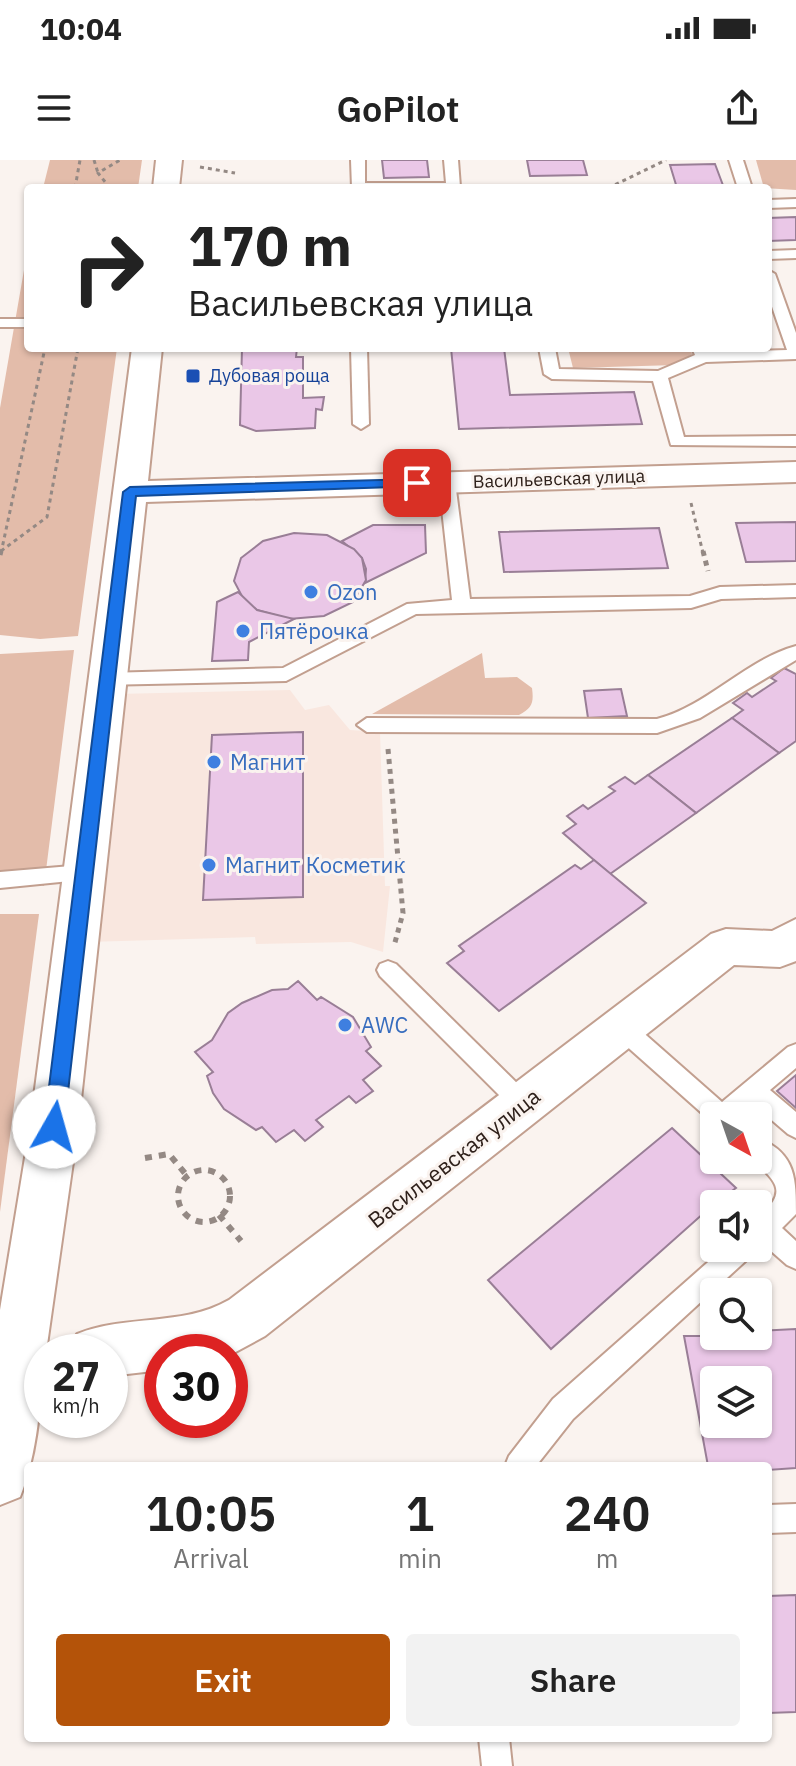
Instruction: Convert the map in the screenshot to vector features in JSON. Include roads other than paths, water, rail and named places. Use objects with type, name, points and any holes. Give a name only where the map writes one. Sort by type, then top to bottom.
[{"type":"street","points":[[166,184],[169,160]]},
{"type":"street","points":[[33,1334],[83,873],[147,352]]},
{"type":"street","name":"Васильевская улица","points":[[130,492],[796,472]]},
{"type":"street","name":"Васильевская улица","points":[[128,1348],[194,1341],[219,1334],[247,1318],[726,947],[780,949],[796,937]]},
{"type":"street","points":[[0,1477],[24,1383]]},
{"type":"lane","points":[[358,160],[358,184]]},
{"type":"lane","points":[[451,160],[453,184]]},
{"type":"lane","points":[[736,160],[744,184]]},
{"type":"lane","points":[[772,204],[796,203]]},
{"type":"lane","points":[[772,255],[796,254]]},
{"type":"lane","points":[[548,352],[552,374],[660,376],[702,352],[796,354],[772,285]]},
{"type":"lane","points":[[0,323],[24,323]]},
{"type":"lane","points":[[359,352],[361,424]]},
{"type":"lane","points":[[660,376],[677,442],[796,441]]},
{"type":"lane","points":[[447,482],[462,605]]},
{"type":"lane","points":[[107,680],[286,674],[413,608],[691,602],[720,593],[796,591]]},
{"type":"lane","points":[[376,725],[673,724],[687,718],[758,670],[796,652]]},
{"type":"lane","points":[[0,880],[83,873]]},
{"type":"lane","points":[[388,970],[523,1104]]},
{"type":"lane","points":[[622,1028],[705,1102]]},
{"type":"lane","points":[[738,1102],[796,1054]]},
{"type":"lane","points":[[753,1090],[796,1127]]},
{"type":"lane","points":[[772,1162],[790,1187],[786,1209],[772,1221]]},
{"type":"lane","points":[[772,1239],[796,1257]]},
{"type":"lane","points":[[522,1462],[563,1409],[726,1262]]},
{"type":"lane","points":[[772,1519],[796,1518]]},
{"type":"lane","points":[[494,1742],[497,1766]]},
{"type":"place","name":"Дубовая роща","points":[[193,376]]},
{"type":"place","name":"Ozon","points":[[311,592]]},
{"type":"place","name":"Пятёрочка","points":[[243,631]]},
{"type":"place","name":"Магнит","points":[[214,762]]},
{"type":"place","name":"Магнит Косметик","points":[[209,865]]},
{"type":"place","name":"AWC","points":[[345,1025]]}]
